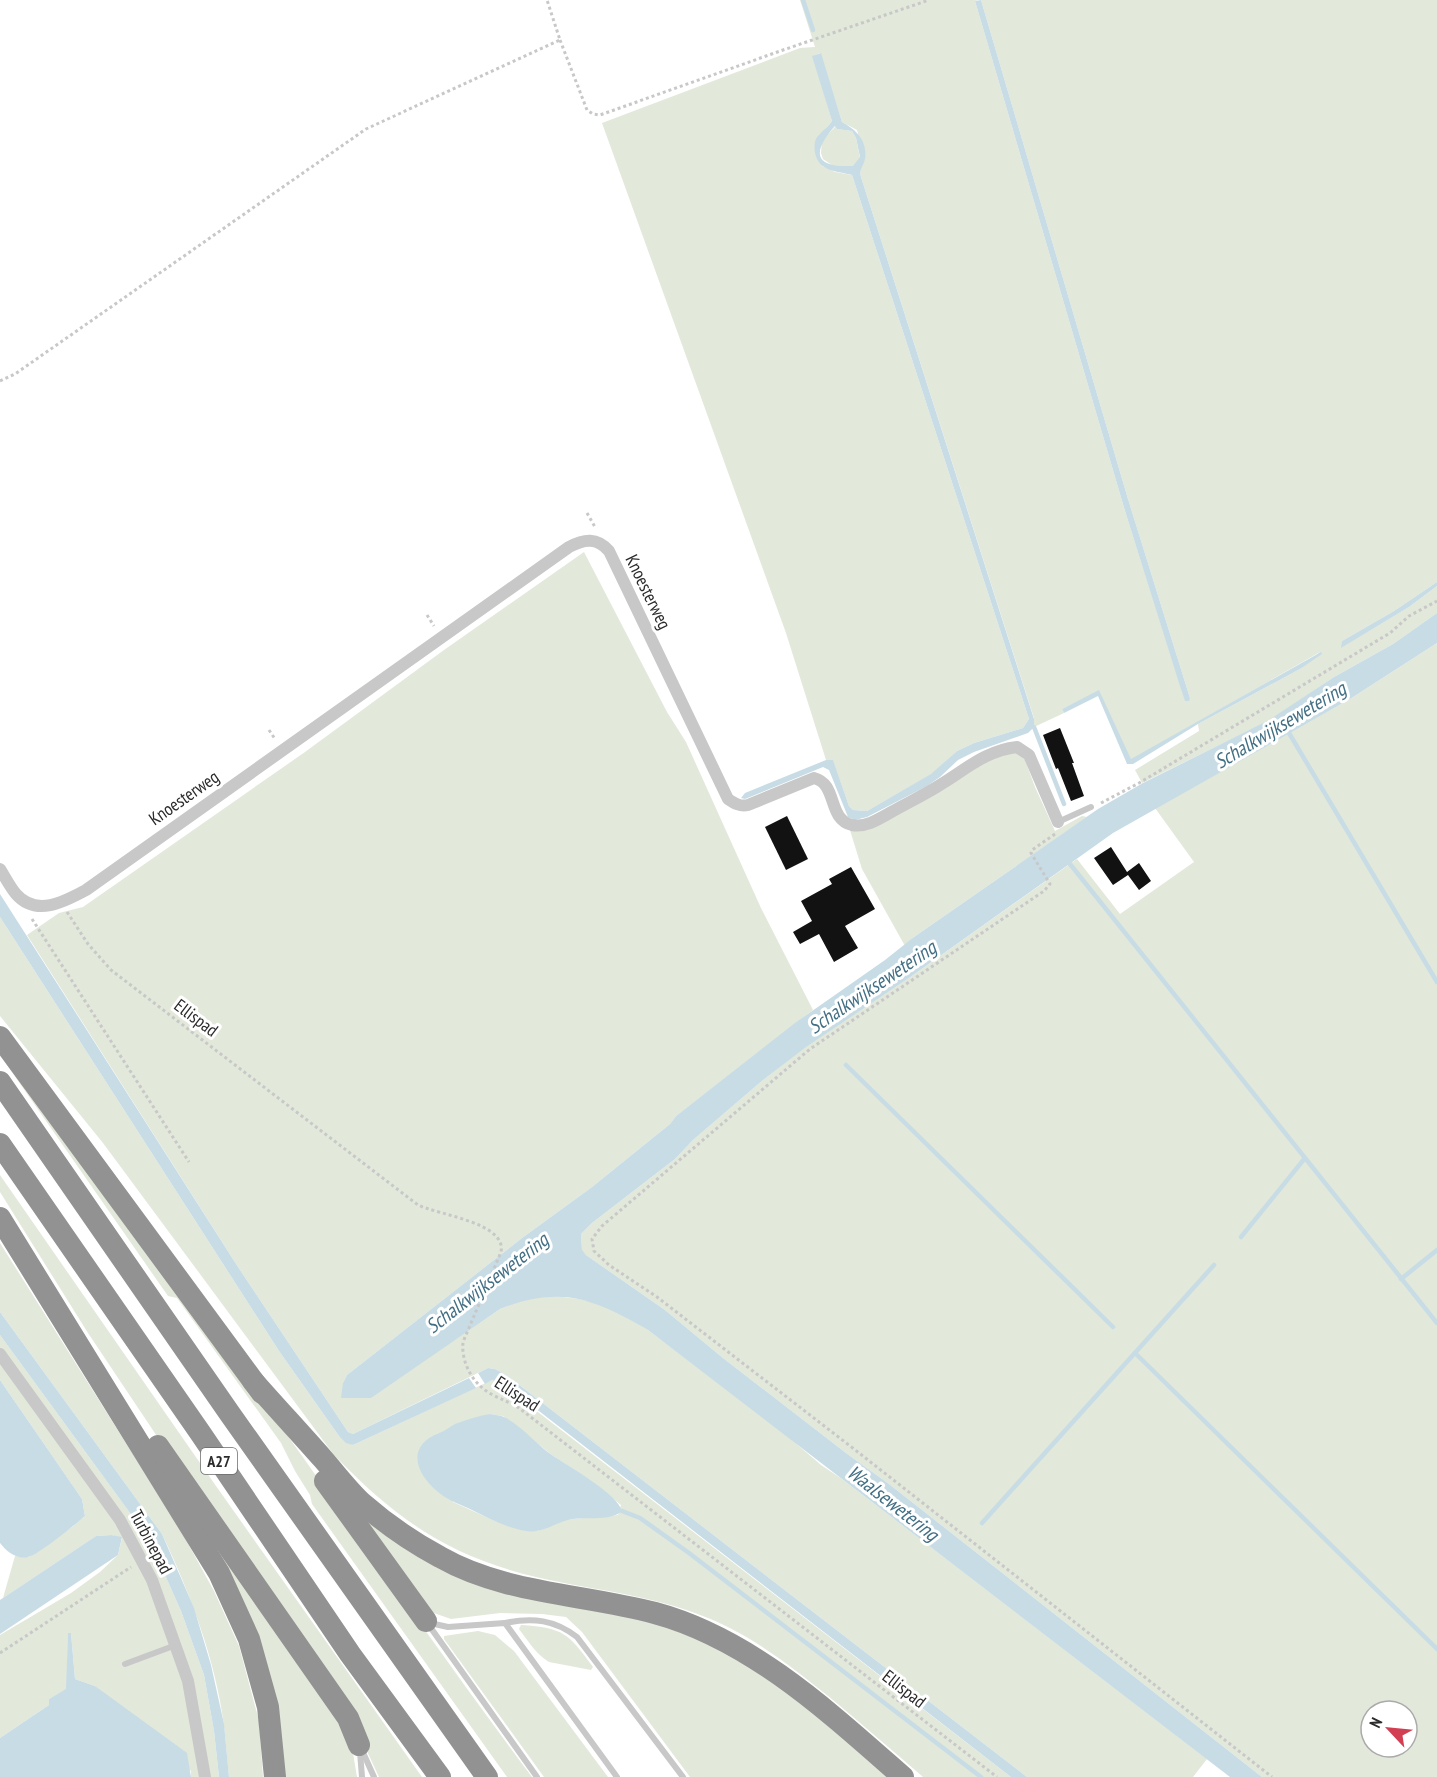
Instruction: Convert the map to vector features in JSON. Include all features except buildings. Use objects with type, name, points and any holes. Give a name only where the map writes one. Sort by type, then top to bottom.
[{"type":"highway","points":[[0,1036],[426,1621]]},
{"type":"highway","name":"A27","points":[[0,1082],[298,1511],[487,1777]]},
{"type":"highway","name":"A27","points":[[0,1144],[350,1654],[440,1777]]},
{"type":"highway","name":"A27","points":[[0,1218],[219,1574],[249,1638],[268,1707],[275,1777]]},
{"type":"highway","name":"A27","points":[[69,1329],[145,1427],[348,1719],[359,1745]]},
{"type":"highway","points":[[253,1381],[354,1495],[399,1533],[443,1559],[487,1577],[548,1592],[655,1613],[712,1634],[748,1654],[789,1683],[903,1777]]},
{"type":"street","name":"Knoesterweg","points":[[16,894],[32,905],[44,906],[62,902],[95,884],[569,547],[587,540],[599,542],[609,551],[728,799],[732,802],[748,805],[814,778],[822,781],[828,787],[836,810],[843,820],[860,826],[877,820],[944,783],[987,755],[1005,748],[1017,747],[1029,755],[1058,822]]},
{"type":"street","points":[[0,869],[16,894]]},
{"type":"street","name":"Turbinepad","points":[[0,1354],[120,1520],[152,1580],[188,1681],[205,1777]]},
{"type":"lane","points":[[1058,822],[1091,807]]},
{"type":"lane","points":[[426,1621],[448,1627],[506,1623],[523,1619],[546,1620],[564,1627],[577,1637],[683,1777]]},
{"type":"lane","points":[[426,1621],[537,1777]]},
{"type":"lane","points":[[506,1623],[617,1777]]},
{"type":"lane","points":[[124,1664],[177,1645]]},
{"type":"lane","name":"A27","points":[[359,1745],[362,1777]]},
{"type":"lane","name":"A27","points":[[359,1745],[374,1777]]},
{"type":"path","points":[[547,0],[587,110],[600,115],[929,0]]},
{"type":"path","points":[[0,381],[15,374],[366,129],[560,40]]},
{"type":"path","points":[[1091,807],[1139,783],[1390,633],[1409,616],[1437,601]]},
{"type":"path","points":[[1058,822],[1059,832],[1032,850],[1031,853],[1050,884],[1044,891],[810,1049],[602,1226],[592,1239],[594,1251],[609,1265],[657,1297],[854,1449],[1272,1777]]},
{"type":"path","points":[[16,894],[189,1162]]},
{"type":"path","name":"Ellispad","points":[[62,902],[88,944],[111,970],[418,1205],[431,1211],[477,1223],[492,1231],[500,1240],[501,1252],[464,1338],[462,1353],[471,1375],[482,1388],[519,1408],[997,1777]]},
{"type":"path","points":[[0,1653],[142,1560]]},
{"type":"shaded area","points":[[800,0],[978,0],[975,1],[1125,511],[1185,700],[1188,701],[1190,698],[1128,499],[981,0],[1437,0],[1437,582],[1394,611],[1342,641],[1342,647],[1409,607],[1437,586],[1437,613],[1393,644],[1334,677],[1270,720],[1142,783],[1135,770],[1199,731],[1198,724],[1300,669],[1320,652],[1131,760],[1099,691],[1062,709],[1064,713],[1034,727],[1034,718],[861,177],[860,169],[865,158],[857,130],[842,122],[820,53],[813,56],[832,121],[816,140],[822,166],[835,172],[852,175],[1029,719],[1023,728],[974,743],[957,751],[932,774],[867,811],[853,810],[849,806],[833,761],[826,760],[786,633],[602,123],[800,48],[815,47]]},
{"type":"shaded area","points":[[836,126],[837,129],[852,131],[856,138],[860,158],[853,167],[832,165],[823,159],[822,140]]},
{"type":"shaded area","points":[[584,552],[667,712],[686,742],[761,908],[813,1010],[676,1116],[670,1124],[592,1187],[522,1238],[347,1375],[343,1383],[453,1341],[500,1309],[531,1298],[554,1296],[579,1299],[596,1303],[619,1313],[648,1330],[778,1428],[821,1465],[1207,1759],[1193,1777],[1027,1777],[505,1374],[495,1369],[488,1368],[353,1434],[348,1432],[238,1267],[27,935],[59,913],[83,907],[305,752],[444,650]]},
{"type":"shaded area","points":[[1437,643],[1437,1777],[1262,1777],[889,1484],[723,1358],[665,1310],[582,1251],[581,1234],[592,1223],[675,1159],[693,1140],[763,1080],[806,1046],[909,978],[1077,859],[1120,914],[1194,862],[1155,808],[1350,699]]},
{"type":"shaded area","points":[[1015,751],[1025,760],[1055,831],[1082,816],[1087,817],[914,937],[905,946],[862,869],[849,827],[985,759]]},
{"type":"shaded area","points":[[0,917],[279,1351],[339,1436],[353,1445],[492,1380],[499,1382],[1011,1777],[923,1777],[804,1677],[774,1654],[742,1634],[708,1618],[665,1603],[536,1577],[476,1558],[425,1532],[402,1516],[379,1498],[334,1455],[103,1143],[0,1016]],"holes":[[[490,1414],[503,1416],[621,1505],[618,1515],[563,1520],[537,1531],[527,1531],[495,1521],[453,1502],[437,1434]]]},
{"type":"shaded area","points":[[0,1055],[124,1213],[211,1329],[532,1777],[507,1777],[312,1504],[310,1495],[281,1443],[177,1298],[168,1296]]},
{"type":"shaded area","points":[[0,1175],[422,1777],[379,1777],[366,1749],[88,1333],[0,1192]]},
{"type":"shaded area","points":[[0,1243],[180,1529],[214,1591],[239,1646],[259,1721],[263,1777],[229,1777],[224,1726],[215,1677],[201,1628],[182,1580],[162,1534],[0,1312]]},
{"type":"shaded area","points":[[0,1335],[149,1539],[181,1611],[204,1675],[219,1777],[191,1777],[191,1771],[95,1686],[75,1679],[71,1633],[68,1633],[67,1689],[49,1699],[49,1705],[0,1738],[0,1635],[71,1593],[100,1572],[118,1555],[122,1538],[111,1535],[96,1536],[3,1598],[15,1556],[29,1557],[85,1516],[82,1499],[0,1380]]},
{"type":"shaded area","points":[[142,1430],[351,1741],[357,1777],[280,1777],[275,1721]]},
{"type":"shaded area","points":[[353,1502],[430,1558],[660,1620],[768,1674],[894,1777],[690,1777],[582,1632],[566,1617],[500,1613],[451,1619],[428,1611]]},
{"type":"shaded area","points":[[521,1625],[547,1628],[564,1634],[593,1667],[591,1670],[549,1662],[529,1643],[519,1629]]},
{"type":"shaded area","points":[[478,1631],[495,1635],[514,1651],[608,1777],[544,1777],[444,1639],[444,1636]]},
{"type":"water","points":[[981,0],[1128,499],[1190,698],[1189,701],[1185,701],[1125,511],[975,1]]},
{"type":"water","points":[[821,53],[842,122],[860,136],[864,146],[865,159],[861,177],[1034,719],[1034,727],[1028,733],[958,760],[927,786],[867,817],[855,820],[848,817],[829,770],[823,767],[745,799],[741,798],[745,793],[826,760],[833,760],[849,806],[853,810],[867,811],[931,774],[957,751],[974,743],[1023,728],[1029,719],[852,175],[825,167],[820,164],[815,153],[816,139],[832,121],[812,56]],"holes":[[[835,126],[837,129],[852,131],[856,138],[860,157],[853,166],[833,165],[821,158],[821,147],[824,141]]]},
{"type":"water","points":[[1437,582],[1437,586],[1409,607],[1341,648],[1342,641],[1394,611]]},
{"type":"water","points":[[1437,613],[1437,643],[1350,699],[1113,833],[909,978],[806,1047],[763,1080],[693,1140],[675,1159],[581,1234],[582,1250],[586,1255],[665,1310],[723,1358],[889,1484],[1262,1777],[1230,1777],[648,1330],[594,1303],[559,1297],[541,1298],[500,1309],[371,1398],[341,1398],[343,1383],[347,1375],[522,1238],[592,1187],[670,1124],[676,1116],[795,1023],[914,937],[1098,809],[1143,783],[1269,720],[1334,677],[1393,644]]},
{"type":"water","points":[[1321,652],[1322,654],[1300,669],[1198,724],[1133,764],[1127,764],[1098,696],[1064,713],[1062,709],[1099,690],[1131,759]]},
{"type":"water","points":[[0,894],[238,1267],[348,1432],[353,1434],[469,1378],[476,1388],[353,1445],[346,1443],[339,1436],[279,1351],[0,917]]},
{"type":"water","points":[[0,1312],[162,1534],[194,1608],[211,1665],[224,1724],[229,1777],[219,1777],[204,1675],[181,1611],[149,1539],[0,1335]]},
{"type":"water","points":[[488,1368],[505,1374],[1027,1777],[1011,1777],[508,1387],[492,1380],[485,1384],[478,1373]]},
{"type":"water","points":[[0,1380],[82,1499],[85,1516],[48,1545],[24,1558],[12,1554],[0,1543]]},
{"type":"water","points":[[490,1414],[502,1416],[517,1425],[540,1446],[612,1497],[622,1511],[612,1516],[573,1519],[538,1531],[526,1531],[499,1523],[442,1495],[430,1485],[420,1468],[418,1452],[422,1445],[429,1438],[455,1424]]},
{"type":"water","points":[[96,1536],[122,1537],[118,1555],[0,1634],[0,1600]]},
{"type":"water","points":[[68,1633],[71,1633],[75,1679],[95,1686],[187,1753],[191,1777],[0,1777],[0,1738],[49,1705],[49,1699],[66,1689]]},
{"type":"waterway","points":[[803,0],[813,30]]},
{"type":"waterway","points":[[1034,727],[1064,804]]},
{"type":"waterway","name":"Schalkwijksewetering","points":[[1286,728],[1437,982]]},
{"type":"waterway","points":[[1066,859],[1437,1323]]},
{"type":"waterway","points":[[846,1065],[1113,1327]]},
{"type":"waterway","points":[[1241,1237],[1305,1158]]},
{"type":"waterway","points":[[1401,1279],[1437,1250]]},
{"type":"waterway","points":[[982,1523],[1214,1265]]},
{"type":"waterway","points":[[1135,1353],[1437,1649]]},
{"type":"waterway","points":[[622,1511],[640,1518],[689,1553],[981,1777]]},
{"type":"water label","name":"Waalsewetering","points":[[893,1503]]}]
